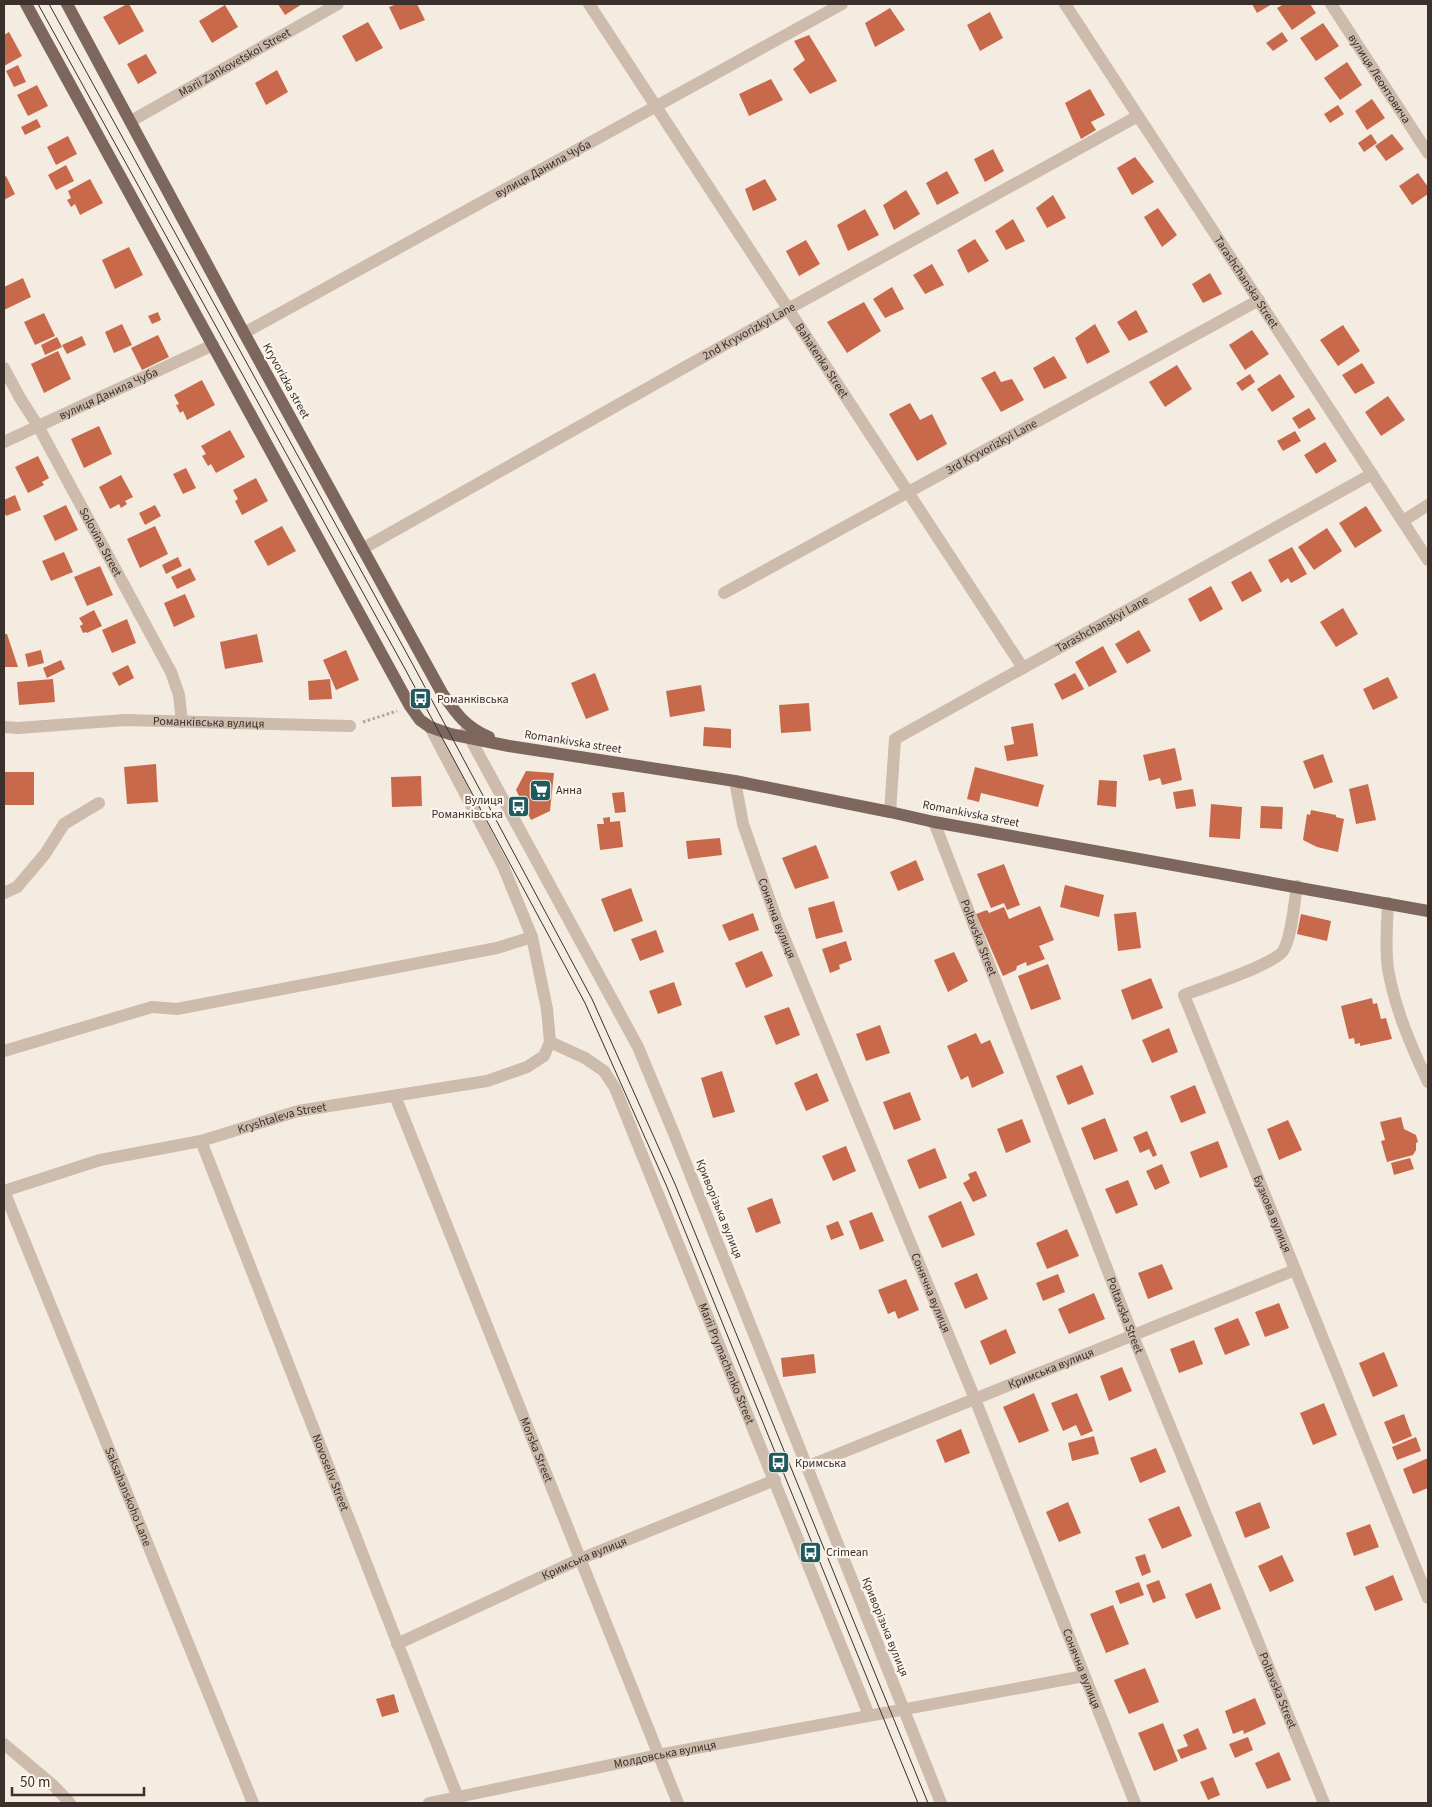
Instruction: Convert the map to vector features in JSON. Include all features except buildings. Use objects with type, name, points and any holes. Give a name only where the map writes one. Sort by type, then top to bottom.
[{"type":"main road","points":[[26,4],[410,706],[420,720],[430,727],[450,734],[510,746]]},
{"type":"main road","name":"Kryvorizka street","points":[[67,4],[244,333],[442,693],[456,715],[475,731],[510,746]]},
{"type":"main road","name":"Romankivska street","points":[[510,746],[735,781],[934,822],[1428,911]]},
{"type":"street","name":"Marii Zankovetskoi Street","points":[[131,121],[338,4]]},
{"type":"street","name":"Bahatenka Street","points":[[589,4],[1023,668]]},
{"type":"street","name":"вулиця Данила Чуба","points":[[244,333],[842,4]]},
{"type":"street","name":"Tarashchanska Street","points":[[1065,4],[1428,560]]},
{"type":"street","name":"вулиця Леонтовича","points":[[1331,4],[1428,153]]},
{"type":"street","name":"2nd Kryvorizkyi Lane","points":[[362,548],[788,309],[1138,116]]},
{"type":"street","name":"3rd Kryvorizkyi Lane","points":[[724,593],[1258,300]]},
{"type":"street","name":"вулиця Данила Чуба","points":[[4,442],[213,345]]},
{"type":"street","name":"Solovina Street","points":[[4,368],[38,426],[170,672],[179,695],[182,722]]},
{"type":"street","name":"Tarashchanskyi Lane","points":[[890,812],[895,739],[1372,474]]},
{"type":"street","points":[[1403,522],[1428,505]]},
{"type":"street","name":"Криворізька вулиця","points":[[456,715],[638,1047],[903,1709]]},
{"type":"street","name":"Романківська вулиця","points":[[4,727],[18,728],[125,720],[350,726]]},
{"type":"street","points":[[430,727],[503,866],[532,937],[547,1009],[550,1042]]},
{"type":"street","name":"Сонячна вулиця","points":[[735,781],[743,824],[776,918],[975,1399],[1135,1803]]},
{"type":"street","points":[[4,893],[17,887],[45,854],[64,824],[99,803]]},
{"type":"street","name":"Poltavska Street","points":[[934,822],[1133,1336],[1324,1803]]},
{"type":"street","name":"Бузкова вулиця","points":[[1297,886],[1291,928],[1282,951],[1262,965],[1184,994],[1428,1598]]},
{"type":"street","points":[[1388,903],[1386,933],[1388,968],[1400,1018],[1428,1082]]},
{"type":"street","points":[[4,1051],[152,1007],[177,1009],[497,948],[532,937]]},
{"type":"street","name":"Kryshtaleva Street","points":[[4,1191],[100,1160],[201,1141],[298,1111],[495,1078],[526,1067],[544,1056],[550,1042]]},
{"type":"street","name":"Marii Prymachenko Street","points":[[550,1042],[585,1058],[604,1071],[615,1088],[869,1715]]},
{"type":"street","name":"Morska Street","points":[[395,1096],[678,1803]]},
{"type":"street","name":"Novoseliv Street","points":[[201,1141],[459,1800]]},
{"type":"street","name":"Saksahanskoho Lane","points":[[4,1191],[253,1803]]},
{"type":"street","name":"Кримська вулиця","points":[[806,1466],[1295,1270]]},
{"type":"street","name":"Кримська вулиця","points":[[397,1644],[580,1559],[775,1480]]},
{"type":"street","name":"Молдовська вулиця","points":[[429,1803],[459,1800],[658,1755],[1084,1676]]},
{"type":"street","points":[[903,1709],[941,1803]]},
{"type":"street","points":[[4,1744],[54,1786],[70,1803]]},
{"type":"path","points":[[350,726],[410,706]]},
{"type":"tram line","points":[[38,4],[404,667],[585,1003],[667,1187],[918,1803]]},
{"type":"tram line","points":[[49,4],[412,663],[592,999],[675,1184],[928,1803]]},
{"type":"place","name":"Романківська","points":[[421,699]]},
{"type":"place","name":"Анна","points":[[540,790]]},
{"type":"place","name":"Вулиця Романківська","points":[[519,807]]},
{"type":"place","name":"Кримська","points":[[779,1463]]},
{"type":"place","name":"Crimean","points":[[810,1552]]}]
